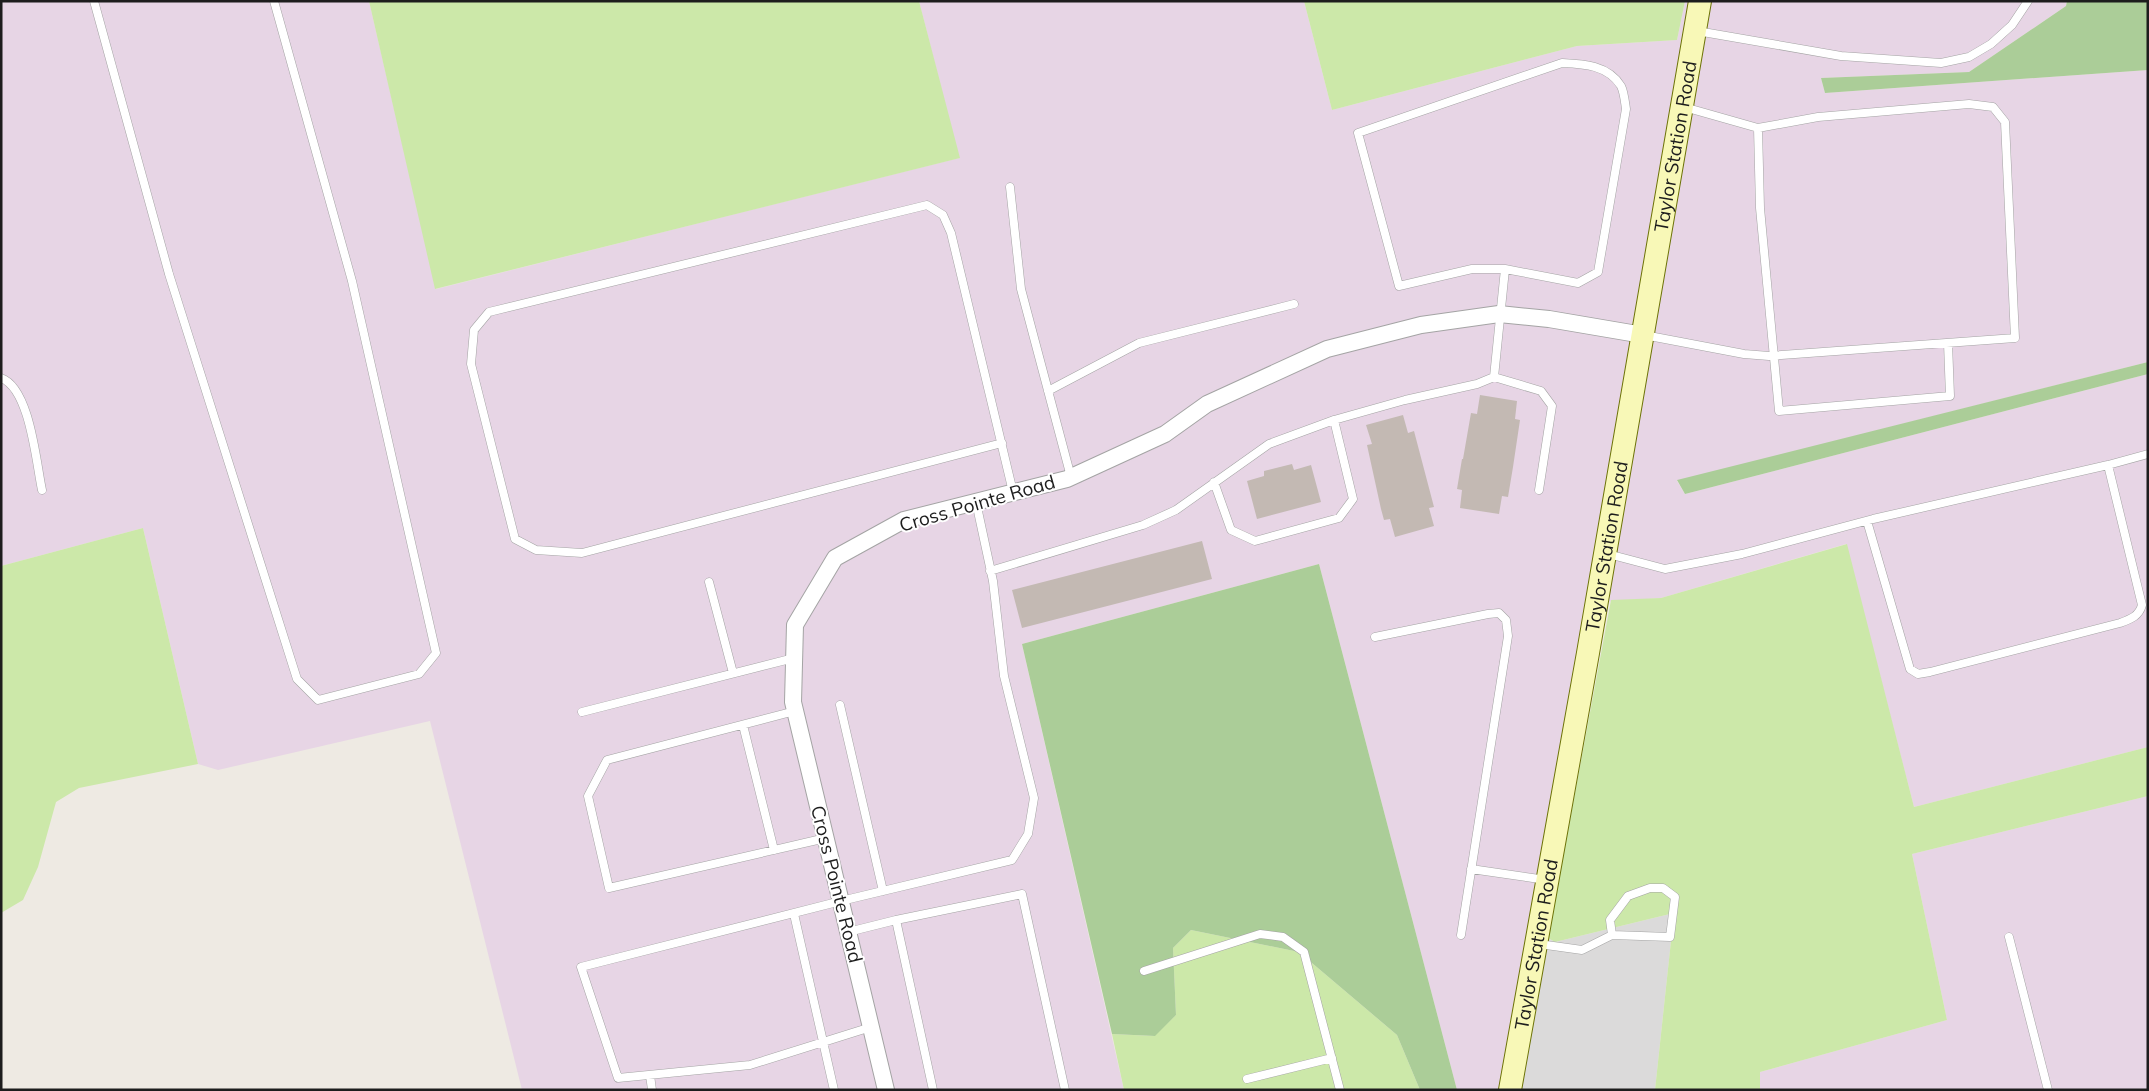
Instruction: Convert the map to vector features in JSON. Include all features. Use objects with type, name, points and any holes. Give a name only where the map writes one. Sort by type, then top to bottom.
[{"type":"main road","name":"Taylor Station Road","points":[[1510,1090],[1606,554],[1700,1]]},
{"type":"street","name":"Cross Pointe Road","points":[[886,1090],[793,702],[795,625],[835,558],[904,520],[1071,477],[1165,434],[1207,404],[1327,349],[1421,324],[1499,314],[1549,319],[1643,335]]},
{"type":"lane","points":[[94,1],[169,274],[297,679],[318,700],[419,674],[436,653],[352,281],[274,1]]},
{"type":"lane","points":[[1695,30],[1842,56],[1941,63],[1969,57],[1991,44],[2012,25],[2028,1]]},
{"type":"lane","points":[[1562,63],[1590,64],[1606,71],[1622,87],[1626,109],[1598,272],[1578,283],[1504,269],[1472,269],[1399,286],[1358,133],[1562,63]]},
{"type":"lane","points":[[1643,335],[1744,354],[1772,356],[2015,338],[2005,122],[1993,106],[1969,104],[1827,116],[1758,128],[1682,107]]},
{"type":"lane","points":[[1758,128],[1760,208],[1772,356],[1779,411],[1950,396],[1948,343]]},
{"type":"lane","points":[[1010,186],[1021,289],[1071,477]]},
{"type":"lane","points":[[1002,443],[582,553],[536,550],[515,538],[470,364],[474,330],[489,312],[927,205],[943,216],[951,233],[1002,443],[1013,492]]},
{"type":"lane","points":[[1494,378],[1504,269]]},
{"type":"lane","points":[[1048,391],[1139,343],[1294,304]]},
{"type":"lane","points":[[1,378],[8,381],[20,395],[26,409],[42,490]]},
{"type":"lane","points":[[990,571],[1144,525],[1176,510],[1269,444],[1334,420],[1494,378],[1541,391],[1552,406],[1538,490]]},
{"type":"lane","points":[[1214,482],[1231,530],[1255,541],[1339,518],[1353,499],[1334,420]]},
{"type":"lane","points":[[1606,554],[1664,569],[1742,554],[1867,521],[2148,454]]},
{"type":"lane","points":[[1867,521],[1910,669],[1918,674],[1930,672],[2120,623],[2134,618],[2140,612],[2142,605],[2108,465]]},
{"type":"lane","points":[[872,1027],[750,1065],[618,1078],[581,967],[1012,860],[1028,834],[1034,798],[1004,676],[990,571],[976,502]]},
{"type":"lane","points":[[709,582],[733,674]]},
{"type":"lane","points":[[1375,638],[1488,614],[1499,613],[1506,620],[1508,636],[1460,935]]},
{"type":"lane","points":[[582,712],[794,658]]},
{"type":"lane","points":[[840,705],[883,891]]},
{"type":"lane","points":[[795,711],[607,760],[588,796],[609,888],[826,838]]},
{"type":"lane","points":[[743,725],[774,850]]},
{"type":"lane","points":[[1471,869],[1548,880]]},
{"type":"lane","points":[[1537,944],[1582,950],[1612,935],[1670,937],[1675,897],[1663,888],[1650,888],[1628,896],[1610,920],[1612,935]]},
{"type":"lane","points":[[848,932],[1022,894],[1065,1090]]},
{"type":"lane","points":[[794,914],[834,1090]]},
{"type":"lane","points":[[896,920],[933,1090]]},
{"type":"lane","points":[[1144,971],[1260,934],[1283,936],[1304,952],[1340,1090]]},
{"type":"lane","points":[[2008,937],[2048,1090]]},
{"type":"lane","points":[[1247,1079],[1332,1058]]},
{"type":"lane","points":[[650,1075],[652,1090]]},
{"type":"shaded area","points":[[1,1],[369,1],[436,289],[959,158],[919,1],[1304,1],[1332,110],[1577,46],[1677,40],[1685,1],[2067,1],[2066,6],[1969,72],[1821,78],[1825,93],[2148,70],[2148,362],[1677,481],[1685,494],[2148,374],[2148,747],[1914,807],[1846,544],[1661,598],[1588,603],[1500,1090],[1457,1090],[1319,564],[1022,644],[1124,1090],[522,1090],[430,721],[218,770],[198,764],[143,528],[1,566]]},
{"type":"shaded area","points":[[2148,796],[2148,1090],[1760,1090],[1760,1072],[1947,1020],[1912,854]]},
{"type":"shaded area","points":[[1674,913],[1655,1090],[1519,1090],[1548,938],[1555,942]]},
{"type":"green space","points":[[369,1],[919,1],[960,158],[435,289]]},
{"type":"green space","points":[[1304,1],[1685,1],[1677,40],[1577,46],[1332,110]]},
{"type":"green space","points":[[2067,1],[2148,1],[2148,70],[1825,93],[1821,78],[1969,72],[2066,6]]},
{"type":"green space","points":[[2148,362],[2148,374],[1685,494],[1677,480]]},
{"type":"green space","points":[[143,528],[198,764],[79,788],[56,802],[38,867],[23,900],[1,913],[1,566]]},
{"type":"green space","points":[[1847,544],[1914,807],[2148,747],[2148,796],[1912,854],[1947,1020],[1760,1072],[1760,1090],[1655,1090],[1674,913],[1555,942],[1548,938],[1611,600],[1661,598]]},
{"type":"green space","points":[[1319,564],[1457,1090],[1420,1090],[1397,1035],[1299,952],[1191,930],[1173,948],[1176,1015],[1155,1036],[1112,1034],[1022,644]]},
{"type":"green space","points":[[1191,930],[1299,952],[1397,1035],[1420,1090],[1124,1090],[1112,1034],[1154,1036],[1176,1015],[1173,948]]},
{"type":"building","points":[[1480,395],[1517,401],[1515,419],[1520,420],[1513,467],[1508,497],[1502,496],[1499,514],[1460,508],[1462,490],[1457,489],[1462,459],[1471,413],[1477,414]]},
{"type":"building","points":[[1403,415],[1408,433],[1414,431],[1434,507],[1429,508],[1434,526],[1395,537],[1390,519],[1384,520],[1381,509],[1367,445],[1372,444],[1366,425]]},
{"type":"building","points":[[1292,464],[1294,470],[1311,465],[1321,502],[1257,519],[1247,481],[1264,476],[1264,471]]},
{"type":"building","points":[[1202,541],[1212,579],[1022,628],[1012,590]]}]
